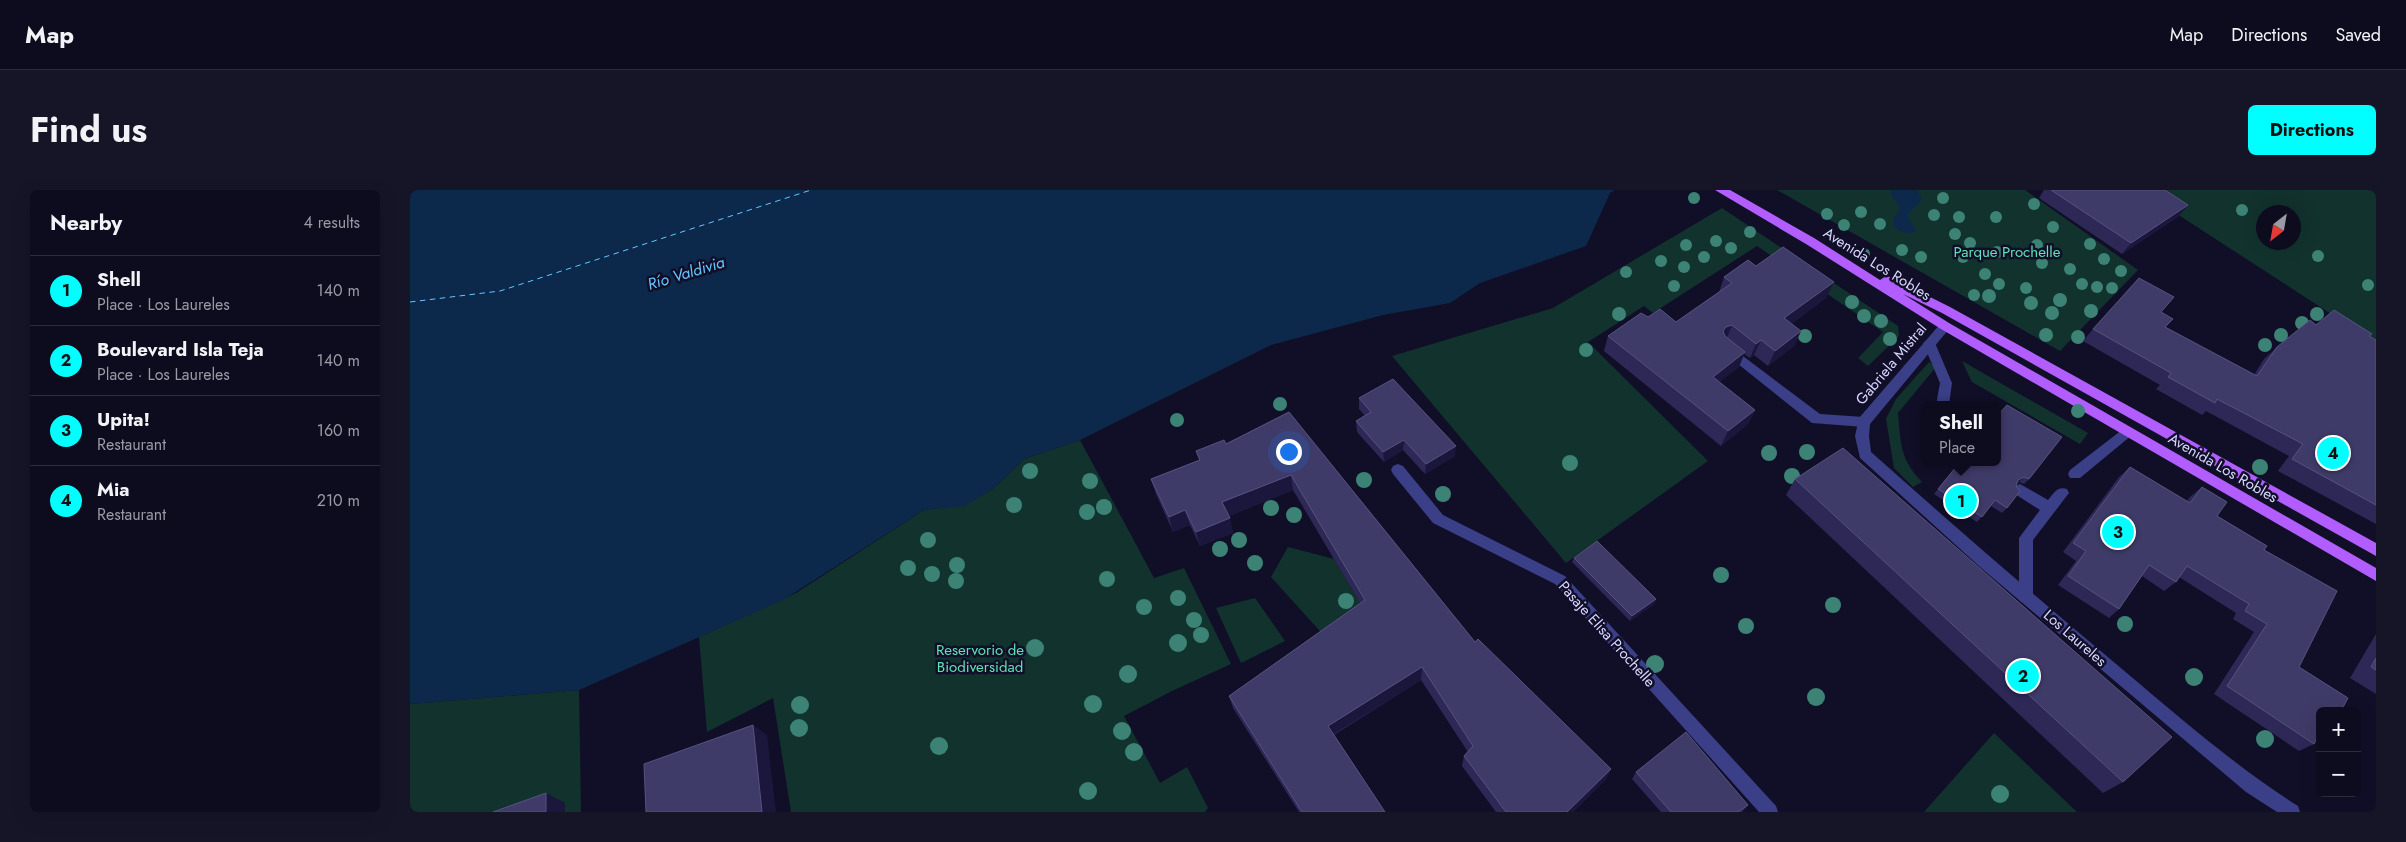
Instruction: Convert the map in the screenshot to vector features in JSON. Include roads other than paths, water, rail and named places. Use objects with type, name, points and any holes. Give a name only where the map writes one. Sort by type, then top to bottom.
[{"type":"main road","points":[[1721,190],[1810,241]]},
{"type":"main road","name":"Avenida Los Robles","points":[[1810,241],[1945,326],[2376,575]]},
{"type":"main road","name":"Avenida Los Robles","points":[[1810,241],[1946,310],[2376,550]]},
{"type":"street","name":"Gabriela Mistral","points":[[1866,454],[1862,436],[1864,422],[1945,326]]},
{"type":"street","points":[[1929,343],[1946,382],[1943,401]]},
{"type":"street","points":[[1725,347],[1816,419],[1864,422]]},
{"type":"street","points":[[2075,474],[2127,431]]},
{"type":"street","name":"Los Laureles","points":[[1866,454],[1985,563],[2196,742],[2252,786],[2292,812]]},
{"type":"street","name":"Pasaje Elisa Prochelle","points":[[1398,470],[1438,519],[1560,580],[1770,812]]},
{"type":"street","points":[[2020,490],[2049,508]]},
{"type":"street","points":[[2026,597],[2026,538],[2062,493]]},
{"type":"water","name":"Río Valdivia","points":[[410,190],[1615,190],[1610,193],[1586,246],[1480,283],[1450,303],[1383,315],[1271,345],[1080,440],[1024,459],[994,488],[965,506],[924,510],[783,600],[579,690],[410,704]]},
{"type":"water","points":[[1891,190],[1917,190],[1922,200],[1908,214],[1910,222],[1916,229],[1915,232],[1903,232],[1893,226],[1893,219],[1899,206],[1893,198]]},
{"type":"place","name":"Mia","points":[[2333,453]]},
{"type":"place","name":"Shell","points":[[1961,501]]},
{"type":"place","name":"Upita!","points":[[2118,532]]},
{"type":"place","name":"Boulevard Isla Teja","points":[[2023,676]]},
{"type":"park label","name":"Parque Prochelle","points":[[2007,252]]},
{"type":"park label","name":"Reservorio de Biodiversidad","points":[[980,658]]}]
